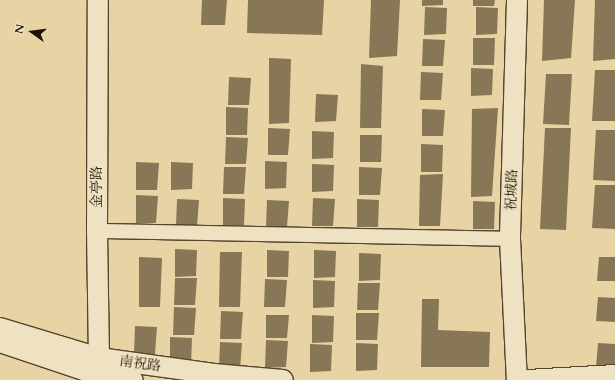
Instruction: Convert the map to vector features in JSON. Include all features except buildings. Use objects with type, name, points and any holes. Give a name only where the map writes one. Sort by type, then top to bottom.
[{"type":"main road","name":"金亭路","points":[[97,366],[98,0]]},
{"type":"main road","name":"祝城路","points":[[517,0],[510,239],[517,380]]},
{"type":"main road","name":"南祝路","points":[[0,328],[133,380]]},
{"type":"main road","name":"南祝路","points":[[0,342],[97,366],[283,380]]},
{"type":"main road","points":[[528,380],[615,375]]},
{"type":"street","points":[[97,231],[510,239]]}]
